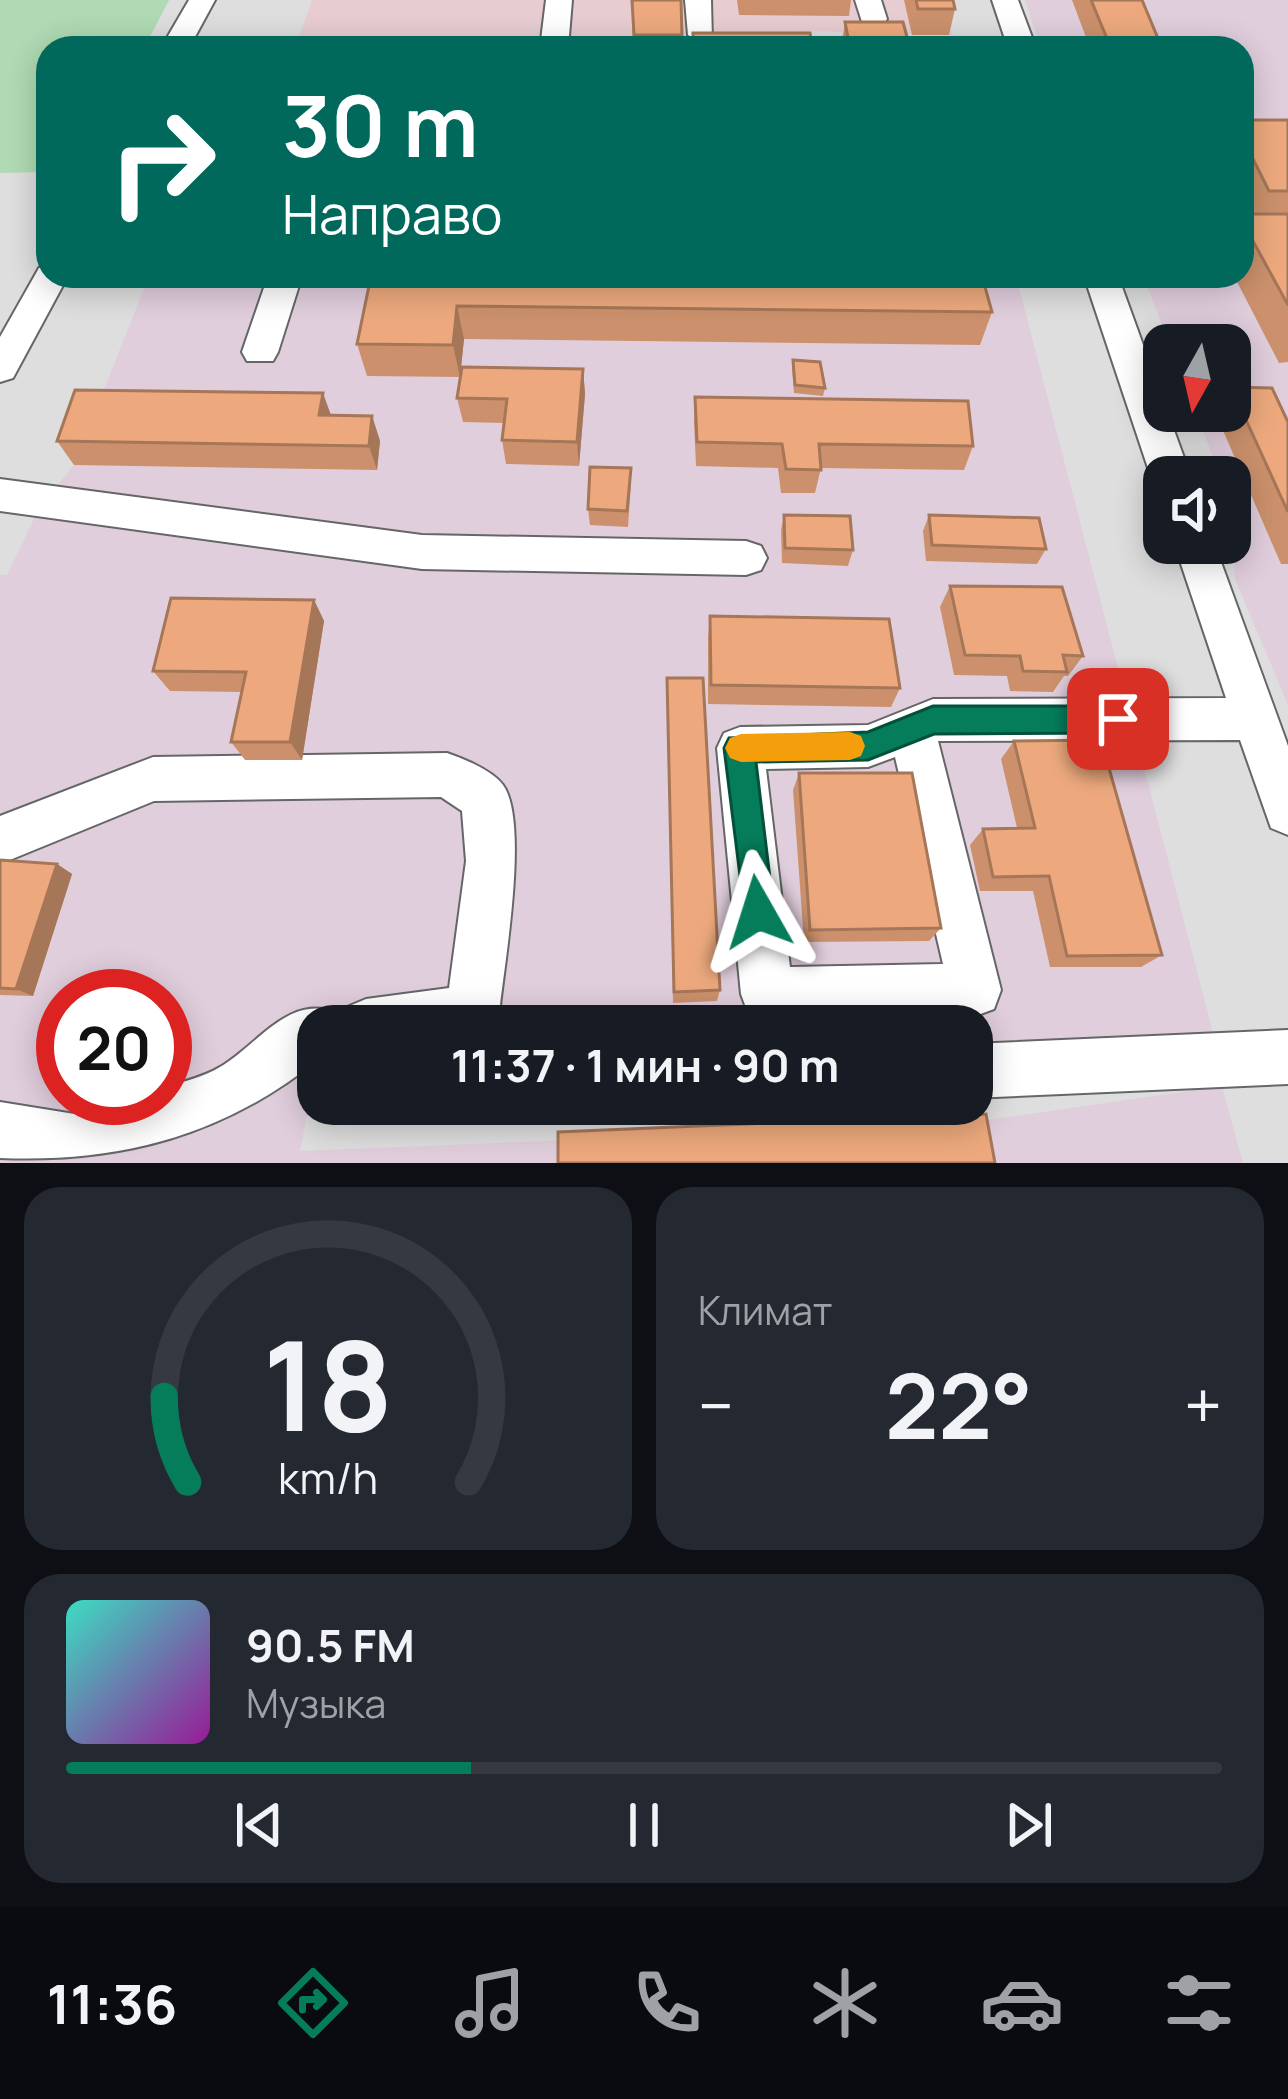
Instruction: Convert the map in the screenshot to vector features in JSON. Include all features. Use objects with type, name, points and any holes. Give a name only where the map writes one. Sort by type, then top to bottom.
[{"type":"street","points":[[182,36],[202,0]]},
{"type":"street","points":[[555,36],[559,0]]},
{"type":"street","points":[[698,0],[702,35]]},
{"type":"street","points":[[1005,0],[1018,36]]},
{"type":"street","points":[[0,369],[44,288]]},
{"type":"street","points":[[260,352],[281,288]]},
{"type":"street","points":[[1105,288],[1164,456]]},
{"type":"street","points":[[0,495],[422,552],[746,558]]},
{"type":"street","points":[[1201,564],[1288,812]]},
{"type":"street","points":[[911,729],[975,990],[767,994],[740,748],[868,746],[933,720],[1256,719]]},
{"type":"street","points":[[0,840],[153,779],[447,775],[485,799],[491,861],[479,1005]]},
{"type":"street","points":[[0,1130],[87,1144],[236,1090],[297,1043]]},
{"type":"street","points":[[993,1070],[1288,1058]]},
{"type":"shaded area","points":[[312,0],[943,0],[952,35],[807,31],[807,36],[299,36]]},
{"type":"shaded area","points":[[1025,0],[1288,0],[1288,705],[1235,579],[1234,564],[1251,564],[1251,456],[1213,456],[1203,432],[1251,432],[1251,324],[1162,324],[1148,288],[1254,288],[1254,36],[1037,36]]},
{"type":"shaded area","points":[[144,288],[1019,288],[1216,1044],[993,1043],[993,1005],[297,1005],[297,1125],[305,1125],[300,1151],[993,1125],[993,1119],[1222,1086],[1243,1163],[0,1163],[0,575],[7,575],[40,506],[74,465]]},
{"type":"green space","points":[[0,0],[169,0],[150,36],[36,36],[36,172],[0,173]]},
{"type":"building","points":[[632,0],[681,0],[682,35],[634,35]]},
{"type":"building","points":[[916,0],[953,0],[955,9],[918,9]]},
{"type":"building","points":[[1091,0],[1142,0],[1157,36],[1106,36]]},
{"type":"building","points":[[845,22],[903,22],[907,36],[848,36]]},
{"type":"building","points":[[810,33],[811,36],[693,36]]},
{"type":"building","points":[[1254,120],[1288,120],[1288,191],[1269,191],[1254,161]]},
{"type":"building","points":[[1254,214],[1288,214],[1288,305],[1254,243]]},
{"type":"building","points":[[369,288],[985,288],[992,312],[457,306],[453,345],[357,344]]},
{"type":"building","points":[[793,360],[820,362],[825,388],[795,385]]},
{"type":"building","points":[[462,367],[583,369],[577,442],[502,440],[507,399],[457,398]]},
{"type":"building","points":[[1251,387],[1272,388],[1288,422],[1288,512],[1251,431]]},
{"type":"building","points":[[75,390],[323,393],[319,415],[372,416],[369,446],[57,441]]},
{"type":"building","points":[[695,397],[968,401],[973,446],[819,444],[821,470],[786,469],[782,444],[697,442]]},
{"type":"building","points":[[590,467],[631,468],[627,511],[588,509]]},
{"type":"building","points":[[784,515],[850,516],[853,550],[785,548]]},
{"type":"building","points":[[929,515],[1039,518],[1046,549],[932,545]]},
{"type":"building","points":[[950,586],[1062,587],[1083,656],[1063,655],[1067,672],[1023,671],[1020,656],[965,655]]},
{"type":"building","points":[[171,598],[314,600],[290,742],[231,742],[246,672],[153,671]]},
{"type":"building","points":[[710,616],[889,619],[900,688],[711,685]]},
{"type":"building","points":[[667,678],[703,678],[720,990],[674,992]]},
{"type":"building","points":[[1101,740],[1162,955],[1067,956],[1049,876],[993,877],[983,829],[1035,828],[1014,741]]},
{"type":"building","points":[[799,773],[912,773],[941,928],[810,930]]},
{"type":"building","points":[[0,860],[57,864],[16,989],[0,988]]},
{"type":"building","points":[[724,1125],[988,1125],[995,1163],[558,1163],[558,1132]]},
{"type":"slow traffic","points":[[741,748],[850,746]]},
{"type":"route","points":[[758,912],[740,748],[868,746],[933,720],[1118,719]]}]
